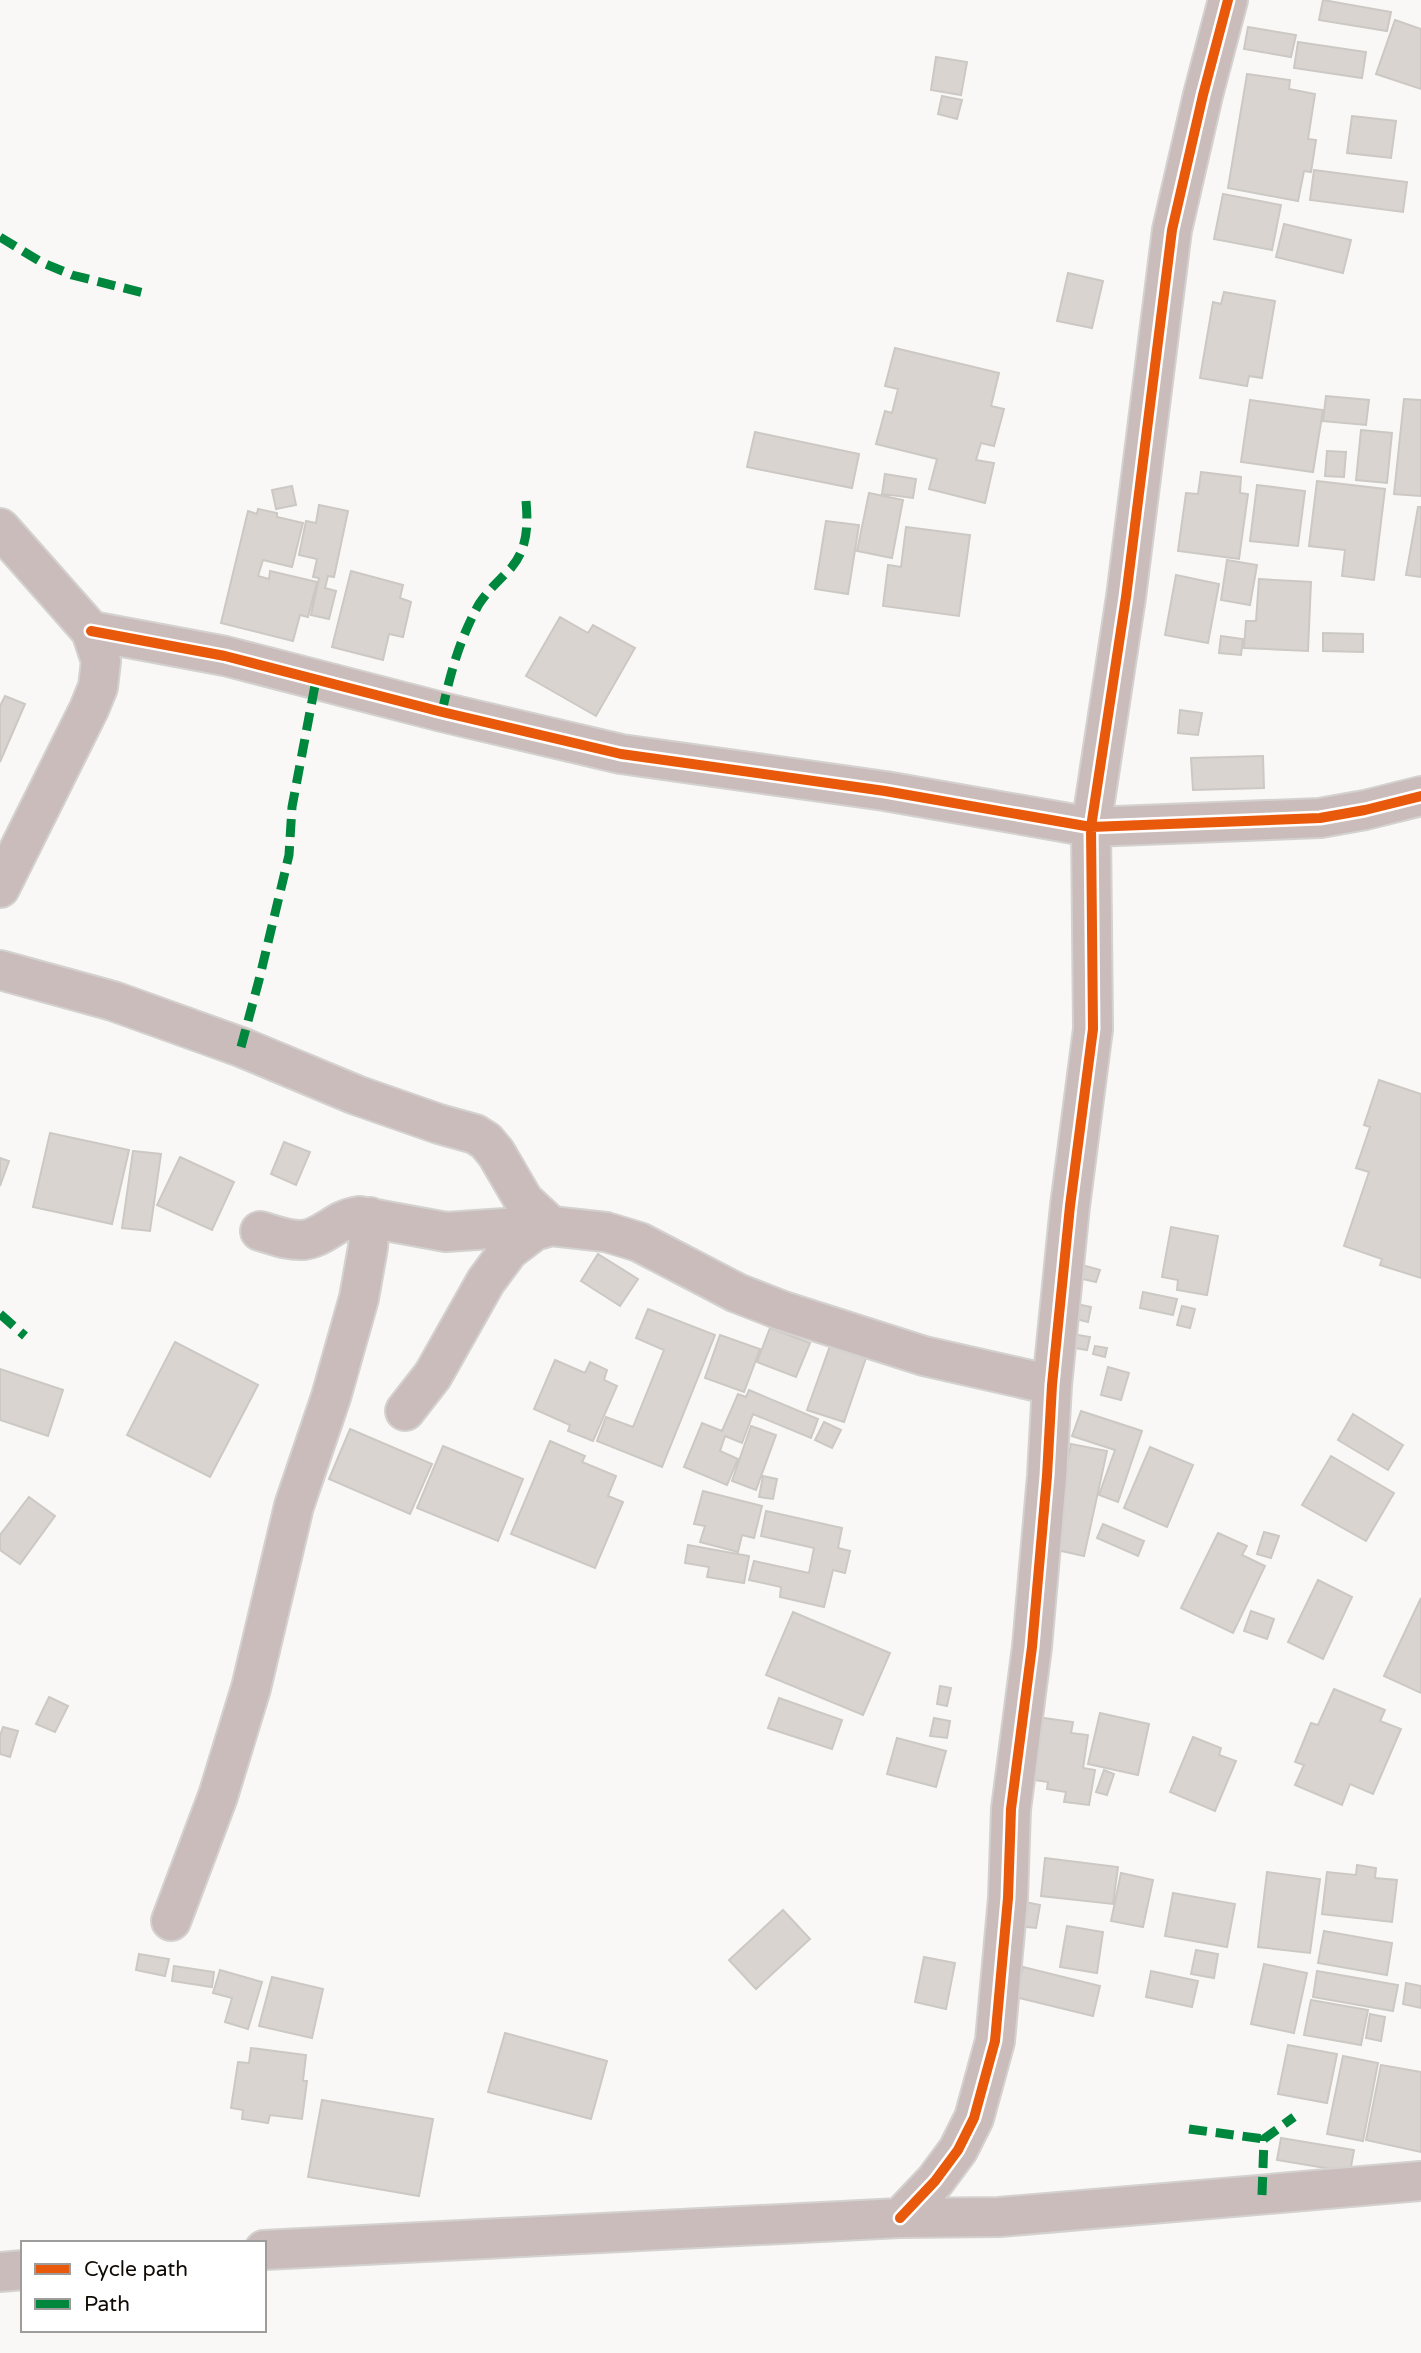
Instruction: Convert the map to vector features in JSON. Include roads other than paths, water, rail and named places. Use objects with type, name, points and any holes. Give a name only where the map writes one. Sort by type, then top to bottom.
[{"type":"street","points":[[900,2218],[935,2181],[958,2150],[974,2118],[995,2041],[1008,1898],[1011,1809],[1032,1647],[1052,1385],[1070,1206],[1093,1029],[1091,827],[1126,597],[1172,230],[1223,2]]},
{"type":"street","points":[[0,528],[91,631],[101,661],[98,687],[0,888]]},
{"type":"street","points":[[91,631],[225,656],[442,712],[621,754],[872,789],[1091,827],[1320,818],[1421,796]]},
{"type":"street","points":[[0,970],[113,1001],[240,1047],[356,1095],[439,1125],[475,1134],[492,1146],[524,1201],[545,1228]]},
{"type":"street","points":[[260,1231],[290,1240],[311,1239],[347,1217],[370,1217],[446,1232],[545,1228],[606,1232],[639,1242],[737,1293],[783,1311],[925,1356],[1052,1385]]},
{"type":"street","points":[[172,1921],[218,1796],[247,1700],[294,1506],[331,1397],[359,1298],[370,1217]]},
{"type":"street","points":[[405,1411],[448,1351],[486,1280],[509,1250],[545,1228]]},
{"type":"street","points":[[266,2250],[900,2218],[999,2217],[1421,2181]]},
{"type":"street","points":[[0,2272],[21,2270]]}]
